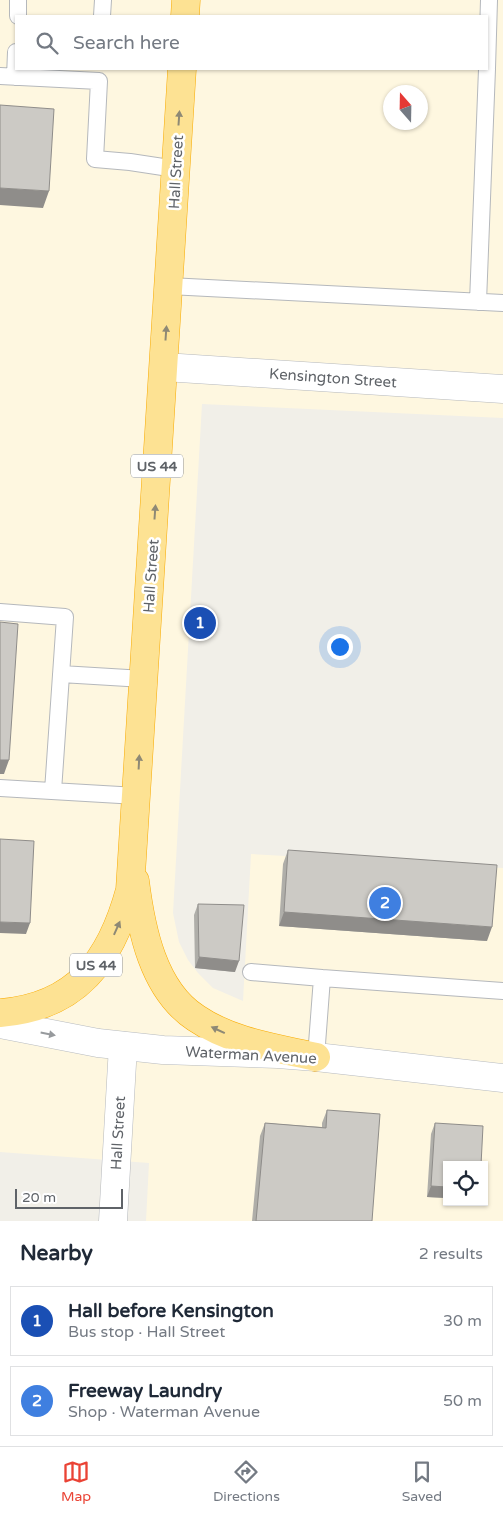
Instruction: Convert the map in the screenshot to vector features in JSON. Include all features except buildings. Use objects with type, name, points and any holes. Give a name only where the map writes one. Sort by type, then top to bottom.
[{"type":"highway","points":[[185,15],[186,0]]},
{"type":"highway","name":"Hall Street","points":[[0,1013],[24,1009],[56,997],[81,982],[91,972],[108,946],[122,917],[130,890],[182,70]]},
{"type":"highway","points":[[133,863],[143,926],[153,961],[167,988],[184,1009],[196,1018],[228,1035],[316,1057]]},
{"type":"street","name":"Kensington Street","points":[[164,367],[503,389]]},
{"type":"street","name":"Waterman Avenue","points":[[0,1024],[123,1046],[162,1050],[316,1057],[503,1078]]},
{"type":"street","name":"Hall Street","points":[[113,1221],[123,1046]]},
{"type":"lane","points":[[18,0],[18,15]]},
{"type":"lane","points":[[102,15],[103,0]]},
{"type":"lane","points":[[488,34],[489,0]]},
{"type":"lane","points":[[15,55],[8,76],[99,75],[95,159],[176,169]]},
{"type":"lane","points":[[478,302],[487,70]]},
{"type":"lane","points":[[169,286],[503,303]]},
{"type":"lane","points":[[0,612],[65,617],[53,790]]},
{"type":"lane","points":[[61,674],[144,679]]},
{"type":"lane","points":[[0,788],[137,796]]},
{"type":"lane","points":[[251,972],[503,991]]},
{"type":"lane","points":[[316,1057],[322,978]]},
{"type":"shaded area","points":[[0,0],[503,0],[503,418],[202,404],[173,913],[179,942],[188,960],[198,973],[213,988],[243,1001],[251,854],[503,868],[503,1221],[146,1221],[149,1163],[0,1152]]},
{"type":"place","name":"Hall before Kensington","points":[[200,623]]},
{"type":"place","name":"Freeway Laundry","points":[[385,903]]}]
